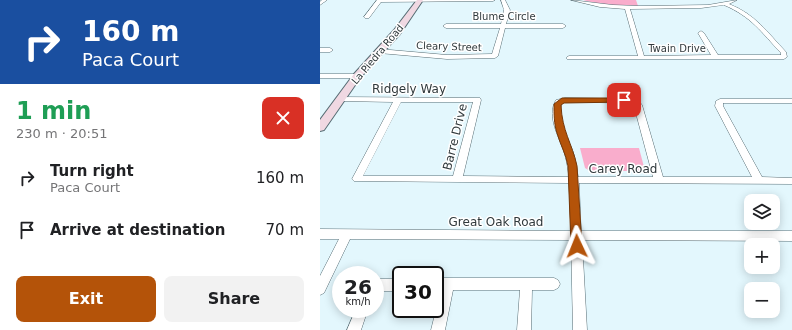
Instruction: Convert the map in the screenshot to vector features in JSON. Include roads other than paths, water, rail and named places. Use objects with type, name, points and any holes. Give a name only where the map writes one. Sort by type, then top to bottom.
[{"type":"street","points":[[320,4],[325,0]]},
{"type":"street","points":[[367,17],[380,0],[493,0]]},
{"type":"street","name":"La Piedra Road","points":[[320,128],[357,76],[398,32],[420,0]]},
{"type":"street","points":[[503,0],[507,10],[504,25]]},
{"type":"street","points":[[573,0],[605,7],[627,8],[707,6],[725,4],[735,0]]},
{"type":"street","name":"Twain Drive","points":[[569,58],[784,57],[784,53],[752,18],[740,10],[725,4]]},
{"type":"street","points":[[627,8],[642,58]]},
{"type":"street","name":"Cleary Street","points":[[379,51],[447,57],[494,56],[504,25]]},
{"type":"street","name":"Blume Circle","points":[[446,26],[563,26]]},
{"type":"street","points":[[701,33],[716,58]]},
{"type":"street","points":[[320,50],[330,50]]},
{"type":"street","points":[[320,76],[357,76]]},
{"type":"street","name":"Ridgely Way","points":[[341,99],[477,100]]},
{"type":"street","name":"Carey Road","points":[[398,100],[357,179],[792,182]]},
{"type":"street","name":"Barre Drive","points":[[457,180],[477,100]]},
{"type":"street","points":[[580,330],[574,180],[570,157],[560,132],[558,104],[562,100],[634,101],[638,106],[659,181]]},
{"type":"street","points":[[759,181],[719,106],[720,101],[792,101]]},
{"type":"street","name":"Great Oak Road","points":[[320,234],[792,236]]},
{"type":"street","points":[[320,289],[347,234]]},
{"type":"street","points":[[444,284],[554,284]]},
{"type":"street","points":[[438,330],[448,284]]},
{"type":"street","points":[[524,330],[526,284]]},
{"type":"street","points":[[354,330],[359,318]]}]
